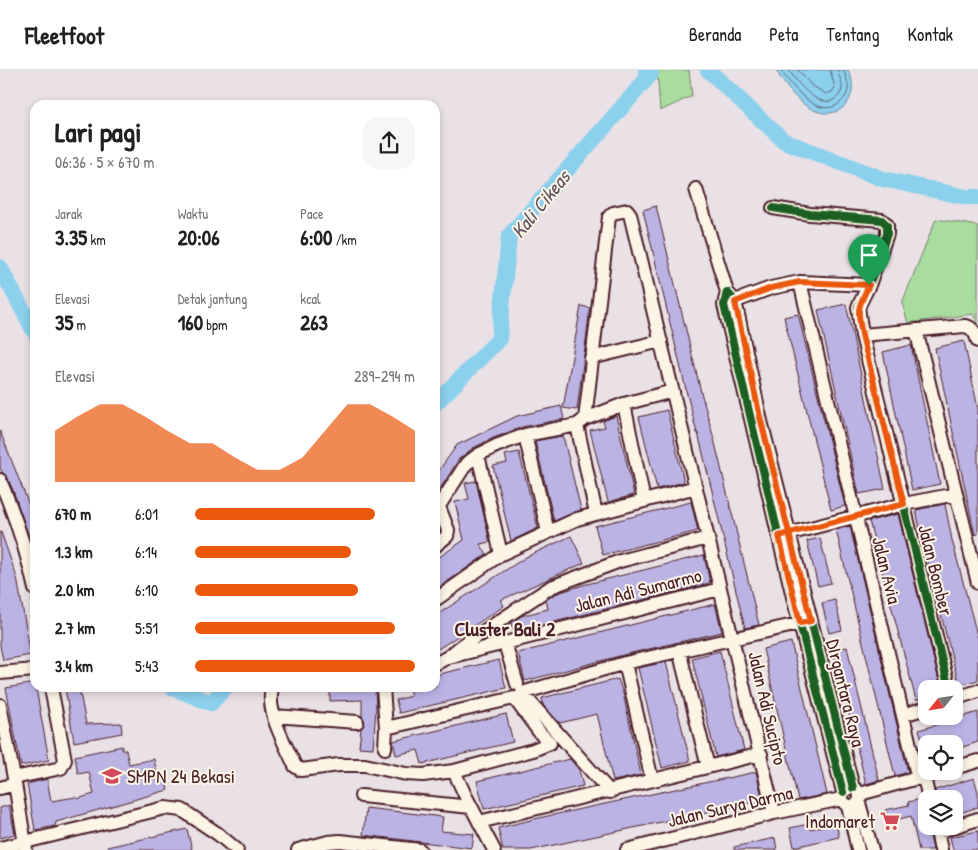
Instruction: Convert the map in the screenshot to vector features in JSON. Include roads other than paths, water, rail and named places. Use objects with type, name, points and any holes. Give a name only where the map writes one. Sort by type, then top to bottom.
[{"type":"street","name":"DIrgantara Raya","points":[[696,189],[729,300],[821,686],[851,797],[872,850]]},
{"type":"street","name":"Jalan Bomber","points":[[773,208],[810,214],[882,220],[886,223],[888,231],[869,285],[858,307],[862,335],[946,680]]},
{"type":"street","name":"Jalan Adi Sucipto","points":[[591,358],[609,217],[613,213],[627,210],[630,214],[661,341],[774,814]]},
{"type":"street","points":[[729,300],[800,282],[869,285]]},
{"type":"street","name":"Jalan Avia","points":[[800,282],[903,715],[918,768]]},
{"type":"street","points":[[862,335],[969,326],[978,340]]},
{"type":"street","points":[[916,330],[956,494],[974,553],[978,583]]},
{"type":"street","points":[[596,514],[581,422],[591,358],[661,341]]},
{"type":"street","points":[[440,504],[466,464],[478,455],[496,446],[525,435],[581,422],[624,404],[673,391]]},
{"type":"street","points":[[624,404],[644,501]]},
{"type":"street","points":[[525,435],[548,532]]},
{"type":"street","points":[[478,455],[501,554]]},
{"type":"street","points":[[0,480],[13,512],[30,569]]},
{"type":"street","points":[[440,597],[501,554],[576,519],[696,487]]},
{"type":"street","points":[[785,535],[904,504],[956,494]]},
{"type":"street","points":[[0,515],[13,512]]},
{"type":"street","points":[[440,515],[448,530],[447,536],[440,542]]},
{"type":"street","points":[[440,661],[551,587],[620,561],[708,538]]},
{"type":"street","name":"Jalan Adi Sumarmo","points":[[448,657],[720,589]]},
{"type":"street","points":[[610,792],[522,693],[625,663],[733,640],[805,622]]},
{"type":"street","points":[[505,643],[517,684]]},
{"type":"street","points":[[679,650],[708,767]]},
{"type":"street","points":[[625,663],[652,780]]},
{"type":"street","points":[[0,673],[30,670]]},
{"type":"street","points":[[963,696],[978,691]]},
{"type":"street","points":[[0,788],[15,781],[61,768],[65,760],[52,692]]},
{"type":"street","points":[[271,692],[274,716],[295,766],[301,770],[339,765],[365,765],[406,774],[423,775],[454,771],[533,750],[550,743],[540,733],[514,698],[386,728]]},
{"type":"street","points":[[384,748],[386,692]]},
{"type":"street","points":[[0,705],[2,724],[15,781],[25,846]]},
{"type":"street","points":[[903,715],[918,710]]},
{"type":"street","points":[[274,716],[357,722]]},
{"type":"street","points":[[479,822],[610,792],[761,754]]},
{"type":"street","points":[[963,765],[978,761]]},
{"type":"street","points":[[454,771],[494,850]]},
{"type":"street","name":"Jalan Surya Darma","points":[[628,850],[851,797],[918,779]]},
{"type":"street","points":[[361,796],[471,807]]},
{"type":"street","name":"DIrgantara Raya","points":[[851,797],[858,850]]},
{"type":"street","points":[[0,848],[25,846],[165,808],[174,808],[182,810],[218,834],[237,850]]},
{"type":"street","points":[[963,823],[978,819]]},
{"type":"street","points":[[938,835],[942,850]]},
{"type":"street","points":[[298,850],[328,842],[340,841],[420,850]]},
{"type":"water","points":[[776,70],[848,70],[851,79],[851,96],[841,109],[834,112],[816,111],[803,104],[793,94]]},
{"type":"waterway","name":"Kali Cikeas","points":[[440,399],[499,339],[509,236],[651,74],[646,70]]},
{"type":"waterway","name":"Kali Cikeas","points":[[708,70],[784,141],[883,179],[966,197],[978,197]]},
{"type":"waterway","name":"Kali Cikeas","points":[[0,267],[30,324]]},
{"type":"waterway","name":"Kali Cikeas","points":[[183,692],[211,703],[221,692]]},
{"type":"place","name":"SMPN 24 Bekasi","points":[[112,776]]},
{"type":"place","name":"Indomaret","points":[[890,821]]},
{"type":"district","name":"Cluster Bali 2","points":[[505,628]]}]
